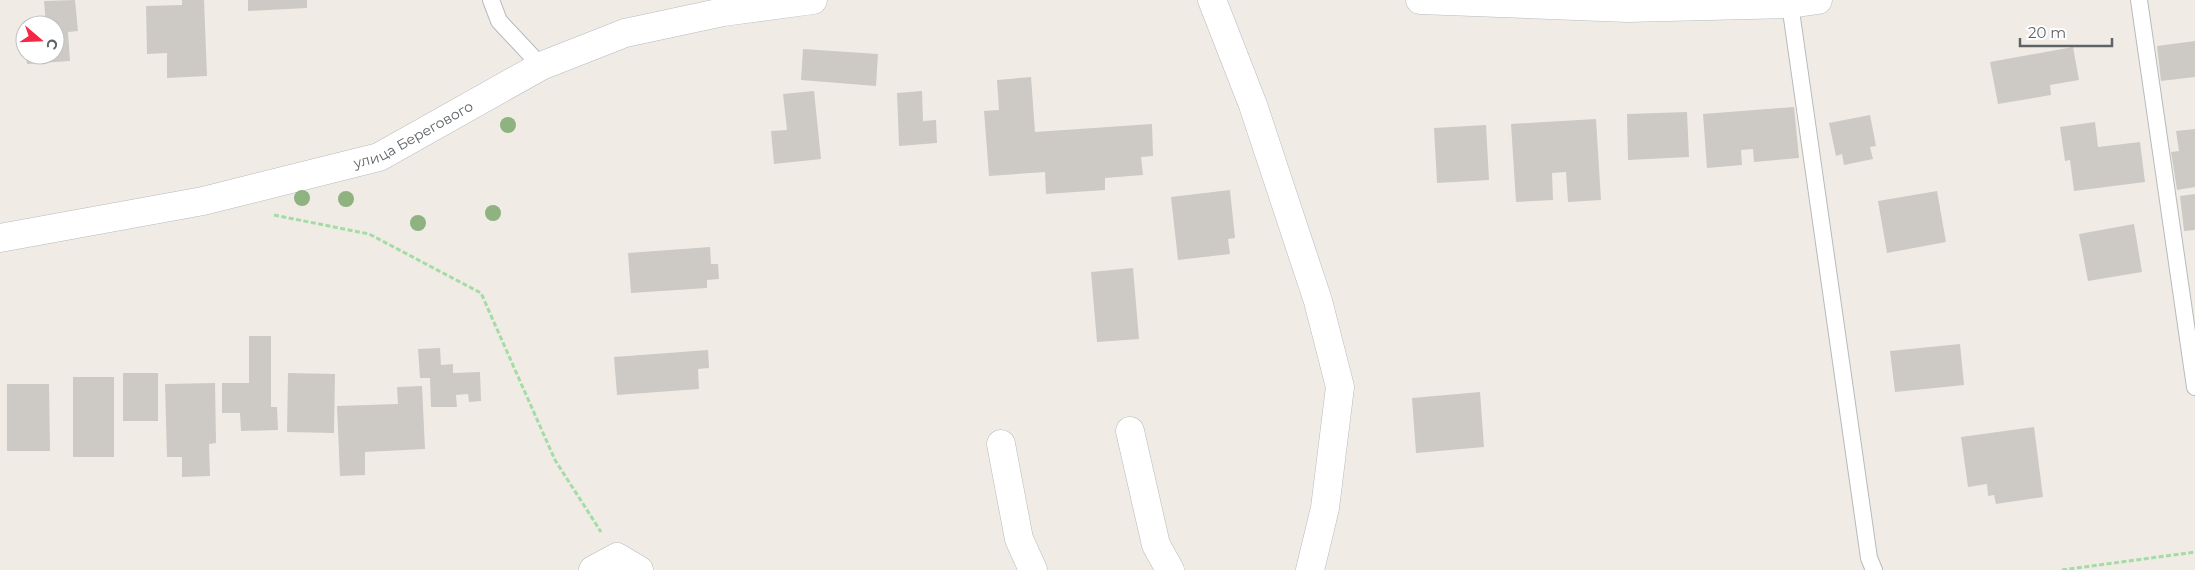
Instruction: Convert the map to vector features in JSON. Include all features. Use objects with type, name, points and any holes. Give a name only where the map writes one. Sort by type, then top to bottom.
[{"type":"street","name":"улица Берегового","points":[[0,238],[202,201],[379,158],[541,66],[625,33],[724,12],[813,0]]},
{"type":"street","points":[[1212,0],[1254,105],[1318,301],[1340,387],[1326,508],[1310,570]]},
{"type":"street","points":[[1420,0],[1627,8],[1790,4],[1818,0]]},
{"type":"street","points":[[1130,431],[1156,545],[1170,570]]},
{"type":"street","points":[[1001,444],[1019,539],[1033,570]]},
{"type":"street","points":[[593,570],[628,564]]},
{"type":"lane","points":[[491,0],[499,21],[541,66]]},
{"type":"lane","points":[[2138,0],[2195,387]]},
{"type":"lane","points":[[1790,4],[1869,558],[1874,570]]},
{"type":"path","points":[[271,214],[369,234],[481,292],[555,460],[628,564]]},
{"type":"path","points":[[2062,570],[2195,552]]},
{"type":"building","points":[[75,0],[78,31],[68,32],[70,61],[65,61],[65,15],[45,15],[44,1]]},
{"type":"building","points":[[182,0],[204,0],[207,76],[167,78],[167,53],[147,54],[146,6],[182,5]]},
{"type":"building","points":[[248,0],[307,0],[307,8],[248,11]]},
{"type":"building","points":[[2195,41],[2195,77],[2161,81],[2157,46]]},
{"type":"building","points":[[2073,47],[2079,80],[2050,85],[2051,95],[1998,104],[1990,62]]},
{"type":"building","points":[[803,49],[878,54],[876,86],[801,80]]},
{"type":"building","points":[[1031,77],[1035,132],[1152,124],[1153,156],[1141,157],[1143,175],[1105,178],[1105,190],[1046,194],[1045,172],[989,176],[984,111],[999,110],[997,80]]},
{"type":"building","points":[[814,91],[821,159],[774,164],[771,131],[787,130],[783,94]]},
{"type":"building","points":[[922,91],[923,121],[936,120],[937,143],[899,146],[897,93]]},
{"type":"building","points":[[1794,107],[1799,158],[1754,162],[1753,149],[1741,150],[1742,165],[1707,168],[1703,114]]},
{"type":"building","points":[[1687,112],[1689,157],[1628,160],[1627,114]]},
{"type":"building","points":[[1870,115],[1876,146],[1870,147],[1873,159],[1844,165],[1842,154],[1836,156],[1829,123]]},
{"type":"building","points":[[1596,119],[1601,200],[1568,202],[1566,172],[1552,173],[1553,200],[1516,202],[1511,124]]},
{"type":"building","points":[[2095,122],[2098,147],[2140,142],[2145,182],[2074,191],[2070,160],[2065,161],[2060,127]]},
{"type":"building","points":[[1486,125],[1489,180],[1437,183],[1434,128]]},
{"type":"building","points":[[2195,129],[2195,187],[2177,190],[2171,152],[2179,151],[2176,131]]},
{"type":"building","points":[[1230,190],[1235,238],[1228,239],[1230,254],[1178,260],[1171,197]]},
{"type":"building","points":[[1937,191],[1946,242],[1887,253],[1878,201]]},
{"type":"building","points":[[2195,194],[2195,230],[2184,231],[2180,196]]},
{"type":"building","points":[[2134,224],[2142,272],[2088,281],[2079,234]]},
{"type":"building","points":[[710,247],[711,264],[718,264],[719,279],[707,280],[707,288],[631,293],[628,253]]},
{"type":"building","points":[[1133,268],[1139,339],[1097,342],[1091,272]]},
{"type":"building","points":[[249,336],[271,336],[271,407],[277,407],[278,430],[241,431],[240,413],[222,413],[222,383],[249,383]]},
{"type":"building","points":[[1960,344],[1964,385],[1895,392],[1890,351]]},
{"type":"building","points":[[440,348],[441,365],[453,364],[453,373],[480,372],[481,401],[469,402],[468,394],[456,395],[457,407],[431,407],[430,378],[420,378],[418,349]]},
{"type":"building","points":[[708,350],[709,368],[698,369],[699,389],[617,395],[614,357]]},
{"type":"building","points":[[123,373],[158,373],[158,421],[123,421]]},
{"type":"building","points":[[288,373],[335,374],[334,433],[287,432]]},
{"type":"building","points":[[73,377],[114,377],[114,457],[73,457]]},
{"type":"building","points":[[215,383],[216,443],[209,444],[210,476],[182,477],[182,457],[167,457],[165,384]]},
{"type":"building","points":[[7,384],[49,384],[50,451],[7,451]]},
{"type":"building","points":[[422,386],[425,449],[365,452],[365,475],[340,476],[337,406],[398,404],[397,387]]},
{"type":"building","points":[[1480,392],[1484,447],[1416,453],[1412,398]]},
{"type":"building","points":[[2034,427],[2043,497],[1996,504],[1994,495],[1988,496],[1987,484],[1968,487],[1961,437]]}]
